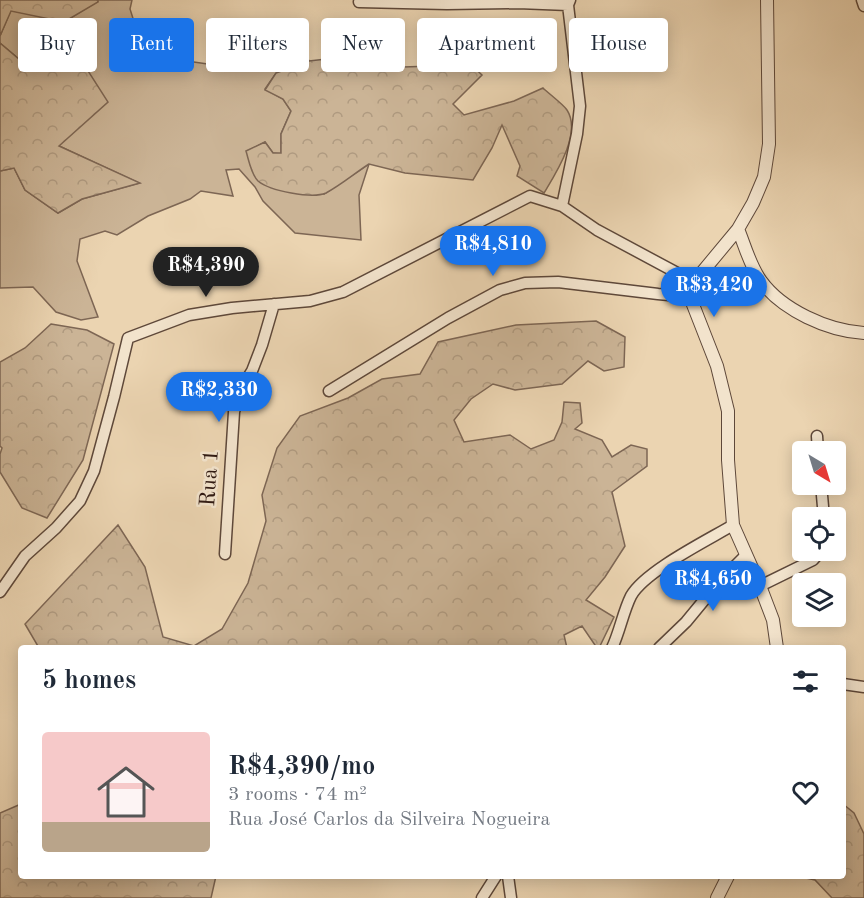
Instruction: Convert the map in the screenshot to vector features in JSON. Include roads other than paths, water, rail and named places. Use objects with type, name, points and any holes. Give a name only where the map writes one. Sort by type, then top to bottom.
[{"type":"street","points":[[768,0],[769,144],[764,177],[738,229],[694,282],[690,297],[717,366],[728,411],[728,460],[734,525],[773,620],[777,645]]},
{"type":"street","points":[[862,0],[864,6]]},
{"type":"street","points":[[359,2],[569,3],[579,106],[577,134],[562,206]]},
{"type":"street","points":[[0,592],[26,556],[80,501],[94,471],[128,338],[189,315],[232,308],[310,301],[343,292],[530,196],[562,206],[597,231],[694,282]]},
{"type":"street","points":[[738,229],[760,280],[774,296],[790,308],[812,319],[834,327],[864,333]]},
{"type":"street","points":[[329,391],[469,307],[500,290],[525,283],[558,282],[690,297]]},
{"type":"street","name":"Rua 1","points":[[225,554],[234,412],[239,392],[252,371],[262,345],[274,304]]},
{"type":"street","points":[[817,436],[817,441]]},
{"type":"street","points":[[613,645],[630,598],[645,580],[734,525]]},
{"type":"street","points":[[662,645],[686,622],[719,582],[747,555]]},
{"type":"street","points":[[760,586],[811,561]]},
{"type":"street","points":[[846,684],[864,687]]},
{"type":"street","points":[[482,898],[494,879]]},
{"type":"street","points":[[508,879],[510,898]]},
{"type":"street","points":[[717,898],[726,879]]}]
